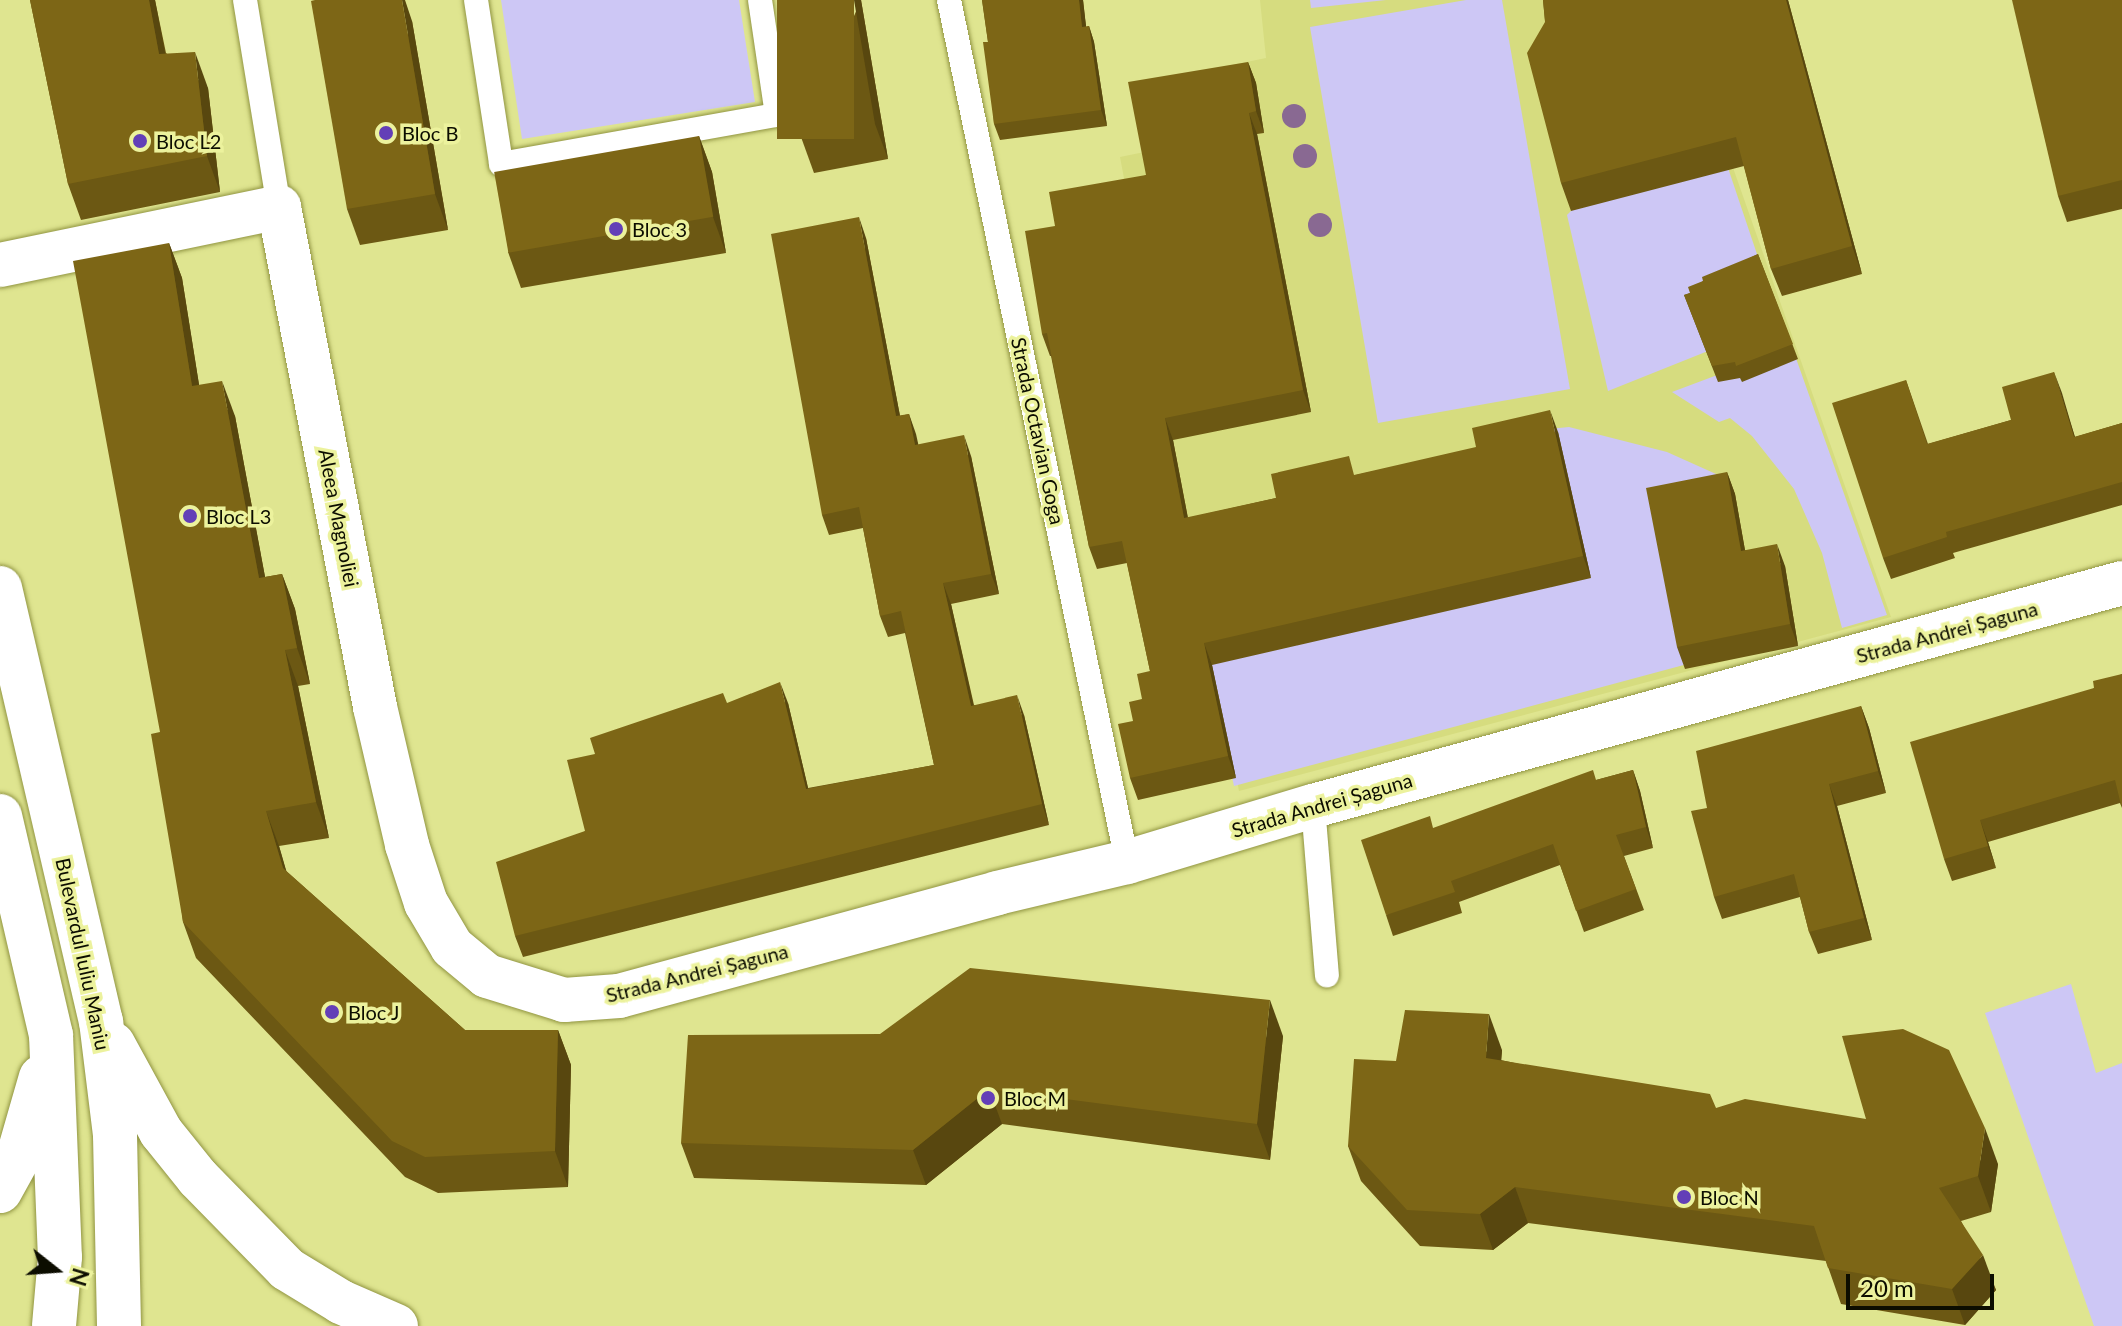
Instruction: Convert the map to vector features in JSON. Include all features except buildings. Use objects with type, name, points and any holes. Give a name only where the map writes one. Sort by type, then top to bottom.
[{"type":"street","points":[[0,265],[279,207]]},
{"type":"street","name":"Aleea Magnoliei","points":[[279,207],[375,707],[407,845],[426,903],[452,947],[487,976],[520,987]]},
{"type":"street","name":"Strada Andrei Șaguna","points":[[520,987],[564,1000],[619,996],[997,893],[1127,862],[1313,806],[2122,583]]},
{"type":"street","name":"Bulevardul Iuliu Maniu","points":[[0,588],[101,1021],[115,1135],[119,1326]]},
{"type":"street","points":[[0,816],[51,1035],[60,1257],[54,1326]]},
{"type":"street","points":[[101,1021],[161,1132],[198,1178],[287,1269],[341,1302],[396,1326]]},
{"type":"street","points":[[0,1191],[17,1160],[30,1123],[51,1035]]},
{"type":"lane","name":"Aleea Magnoliei","points":[[245,0],[279,207]]},
{"type":"lane","points":[[476,0],[501,164],[777,115],[760,0]]},
{"type":"lane","name":"Strada Octavian Goga","points":[[949,0],[1127,862]]},
{"type":"lane","points":[[1313,806],[1327,975]]},
{"type":"shaded area","points":[[501,0],[739,0],[755,102],[522,139]]},
{"type":"shaded area","points":[[1260,0],[1674,0],[1891,617],[1239,791],[1120,157],[1164,148],[1154,81],[1266,58]]},
{"type":"shaded area","points":[[1310,0],[1386,0],[1311,8]]},
{"type":"shaded area","points":[[1466,0],[1502,0],[1570,389],[1378,423],[1310,27]]},
{"type":"shaded area","points":[[1727,165],[1763,272],[1708,351],[1608,391],[1567,215],[1575,207]]},
{"type":"shaded area","points":[[1792,347],[1887,615],[1842,628],[1822,553],[1794,489],[1752,436],[1730,418],[1719,422],[1672,392]]},
{"type":"shaded area","points":[[1569,427],[1667,452],[1716,474],[1732,497],[1758,645],[1234,786],[1205,656],[1549,429]]},
{"type":"shaded area","points":[[2071,984],[2096,1073],[2122,1063],[2122,1326],[2094,1326],[1985,1013]]},
{"type":"place","name":"Bloc B","points":[[386,133]]},
{"type":"place","name":"Bloc L2","points":[[140,141]]},
{"type":"place","name":"Bloc 3","points":[[616,229]]},
{"type":"place","name":"Bloc L3","points":[[190,516]]},
{"type":"place","name":"Bloc J","points":[[332,1012]]},
{"type":"place","name":"Bloc M","points":[[988,1098]]},
{"type":"place","name":"Bloc N","points":[[1684,1197]]}]
